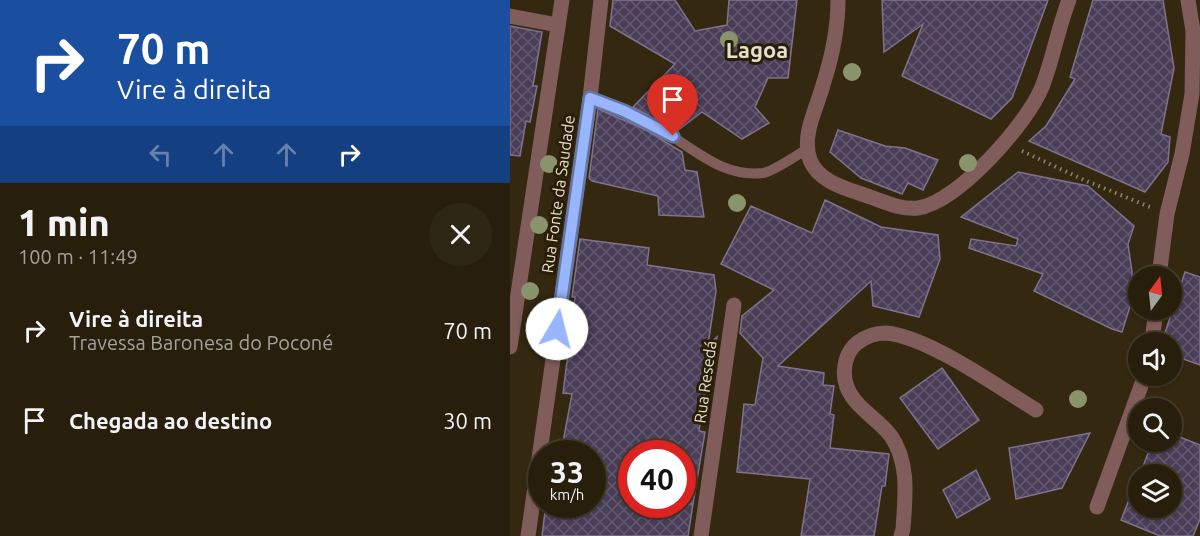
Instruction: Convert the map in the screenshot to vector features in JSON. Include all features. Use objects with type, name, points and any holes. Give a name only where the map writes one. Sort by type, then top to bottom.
[{"type":"street","name":"Rua Fonte da Saudade","points":[[510,347],[562,0]]},
{"type":"street","name":"Rua Fonte da Saudade","points":[[528,536],[590,98],[601,0]]},
{"type":"street","points":[[838,0],[835,40],[808,132],[810,160],[823,177],[873,198],[909,209],[926,206],[938,200],[980,169],[1005,143],[1041,88],[1069,0]]},
{"type":"street","points":[[1160,266],[1167,214],[1182,154],[1192,94],[1193,31],[1188,0]]},
{"type":"street","points":[[510,16],[558,25]]},
{"type":"street","name":"Rua Resedá","points":[[701,536],[734,305]]},
{"type":"street","points":[[901,536],[906,483],[898,450],[890,435],[856,402],[845,381],[845,364],[849,352],[856,345],[869,335],[884,333],[903,336],[938,351],[1036,410]]},
{"type":"street","points":[[1097,507],[1141,386]]},
{"type":"lane","points":[[590,98],[624,111],[658,128],[687,144],[707,159],[737,173],[766,173],[808,149]]},
{"type":"path","points":[[1005,143],[1084,180],[1167,214]]},
{"type":"building","points":[[613,0],[675,0],[695,31],[727,25],[729,0],[797,0],[788,78],[768,78],[755,107],[769,123],[742,139],[702,112],[677,131],[633,107],[675,64],[610,26]]},
{"type":"building","points":[[882,0],[1048,0],[1012,98],[991,119],[902,76],[923,24],[884,52]]},
{"type":"building","points":[[1093,0],[1163,0],[1174,68],[1161,134],[1170,137],[1168,162],[1145,192],[1029,141],[1046,126],[1075,79],[1070,77]]},
{"type":"building","points":[[510,26],[542,32],[533,86],[537,86],[530,122],[526,121],[520,156],[510,155]]},
{"type":"building","points":[[598,109],[646,130],[682,152],[685,170],[697,172],[704,217],[659,215],[658,196],[592,181],[589,178]]},
{"type":"building","points":[[838,130],[885,146],[905,148],[938,160],[923,190],[908,183],[902,194],[861,178],[830,152]]},
{"type":"building","points":[[1018,172],[1088,186],[1134,226],[1128,244],[1131,266],[1128,266],[1128,313],[1122,332],[1034,291],[1043,274],[969,248],[971,239],[1016,246],[1018,239],[961,217]]},
{"type":"building","points":[[825,200],[881,227],[938,235],[940,259],[919,317],[873,306],[871,281],[778,366],[824,373],[823,385],[834,386],[830,414],[834,415],[830,448],[889,454],[885,486],[882,486],[874,536],[801,536],[810,479],[737,472],[744,404],[755,405],[763,358],[740,333],[742,316],[774,290],[721,264],[751,206],[812,233]]},
{"type":"building","points":[[580,239],[649,248],[647,265],[714,275],[716,291],[708,345],[717,337],[711,372],[708,371],[699,431],[705,432],[696,487],[696,440],[618,440],[618,518],[691,518],[688,536],[542,536],[544,518],[606,518],[606,440],[563,440],[572,394],[563,393],[575,297],[572,297]]},
{"type":"building","points":[[1185,272],[1200,277],[1200,365],[1182,359],[1182,332],[1165,332],[1169,320],[1182,320],[1182,281]]},
{"type":"building","points":[[942,368],[979,420],[938,449],[900,398]]},
{"type":"building","points":[[1090,433],[1062,488],[1016,499],[1009,448]]},
{"type":"building","points":[[1182,438],[1200,445],[1200,519],[1193,536],[1160,536],[1121,520],[1128,502],[1128,518],[1182,518],[1182,464],[1144,464],[1149,452],[1182,452]]},
{"type":"building","points":[[976,470],[990,499],[957,518],[943,490]]},
{"type":"district","name":"Lagoa","points":[[757,50]]},
{"type":"route","points":[[557,329],[590,98],[624,111],[673,136]]}]
